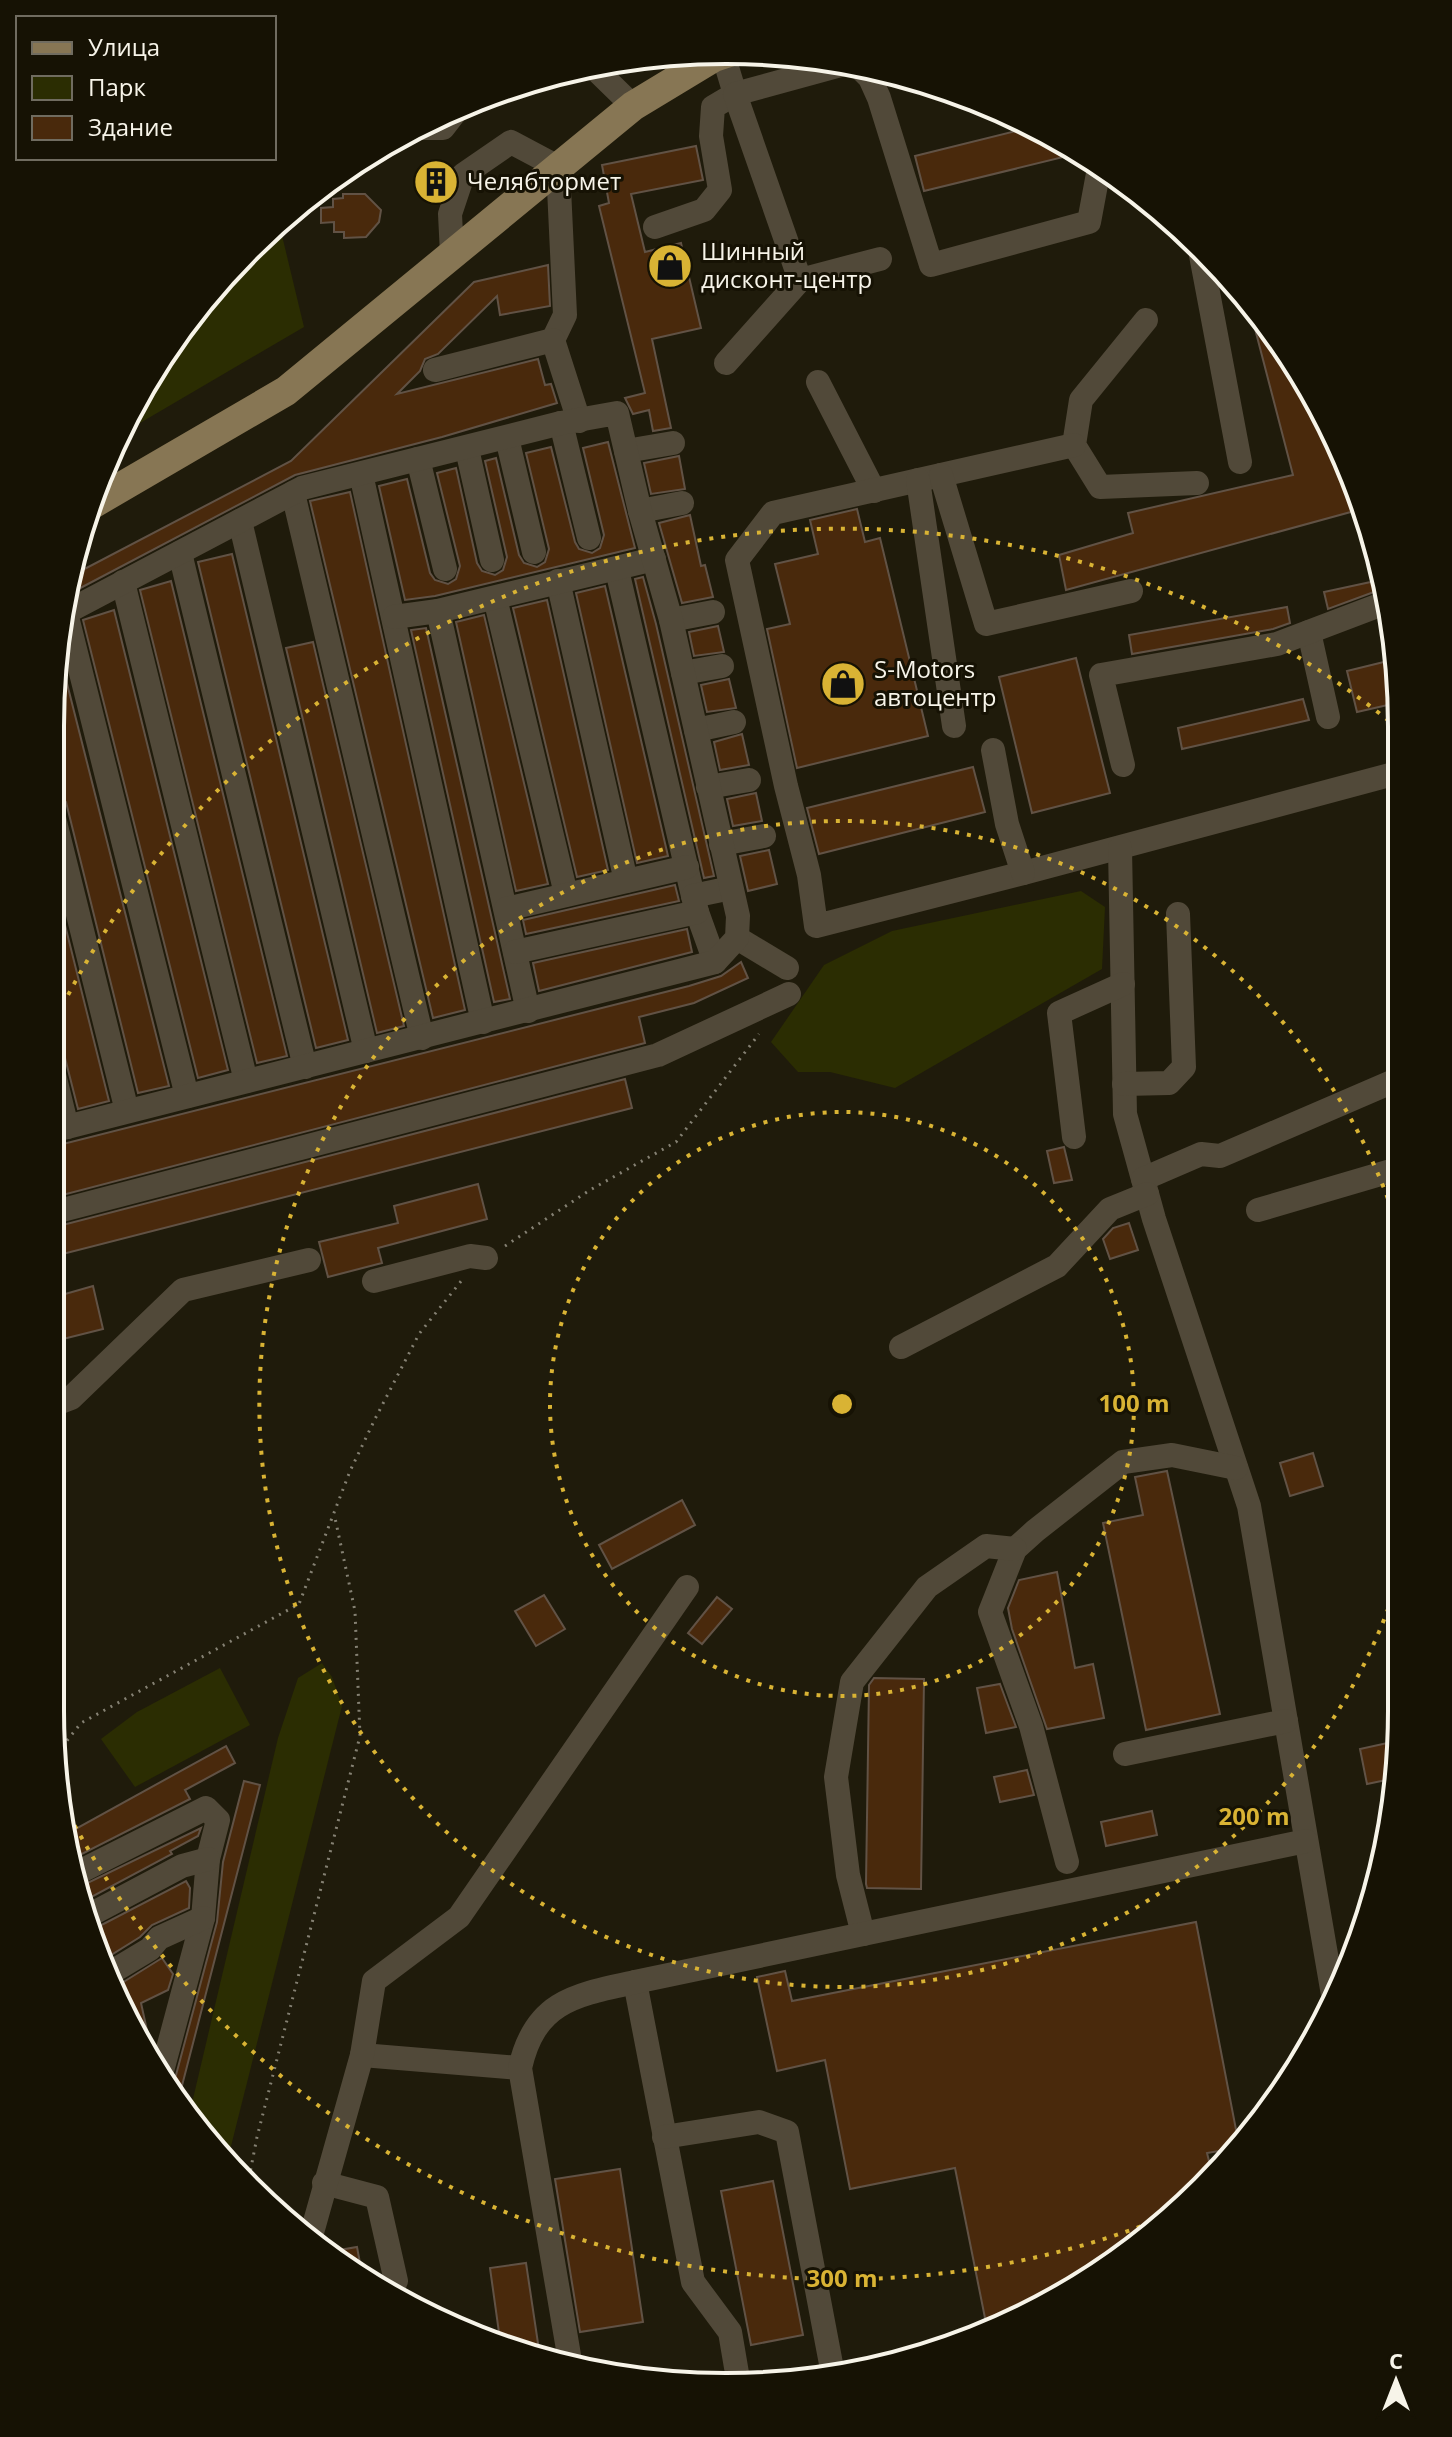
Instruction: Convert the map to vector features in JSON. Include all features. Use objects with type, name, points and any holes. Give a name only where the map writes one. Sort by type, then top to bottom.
[{"type":"main road","points":[[105,496],[286,391],[633,106],[703,65]]},
{"type":"lane","points":[[727,64],[800,280]]},
{"type":"lane","points":[[655,227],[704,210],[720,190],[711,136],[713,107],[735,94],[821,72]]},
{"type":"lane","points":[[602,76],[633,106]]},
{"type":"lane","points":[[871,81],[931,265],[1089,222],[1097,178]]},
{"type":"lane","points":[[452,254],[450,214],[463,175],[511,142],[558,167],[565,315],[553,340],[589,538]]},
{"type":"lane","points":[[726,363],[800,280],[880,259]]},
{"type":"lane","points":[[1203,268],[1240,462]]},
{"type":"lane","points":[[1146,320],[1081,400],[1074,445],[1100,487],[1197,483]]},
{"type":"lane","points":[[435,370],[553,340]]},
{"type":"lane","points":[[818,382],[874,491]]},
{"type":"lane","points":[[64,1128],[715,962],[737,938],[738,916],[671,620],[640,511],[617,413],[302,488],[75,607]]},
{"type":"lane","points":[[507,438],[534,552]]},
{"type":"lane","points":[[626,451],[673,443]]},
{"type":"lane","points":[[1074,445],[773,513],[737,560],[786,786],[809,875],[816,926],[1388,776]]},
{"type":"lane","points":[[467,449],[492,560]]},
{"type":"lane","points":[[418,459],[445,569]]},
{"type":"lane","points":[[361,474],[483,1022]]},
{"type":"lane","points":[[930,478],[986,624],[1131,591]]},
{"type":"lane","points":[[930,478],[954,726]]},
{"type":"lane","points":[[293,493],[422,1038]]},
{"type":"lane","points":[[640,511],[682,503]]},
{"type":"lane","points":[[240,521],[366,1051]]},
{"type":"lane","points":[[180,553],[305,1067]]},
{"type":"lane","points":[[394,617],[438,611],[654,559]]},
{"type":"lane","points":[[617,570],[695,904],[715,962]]},
{"type":"lane","points":[[558,581],[626,881]]},
{"type":"lane","points":[[123,582],[246,1081]]},
{"type":"lane","points":[[495,598],[566,894]]},
{"type":"lane","points":[[1123,765],[1101,675],[1277,644],[1377,606]]},
{"type":"lane","points":[[438,611],[528,1011]]},
{"type":"lane","points":[[671,620],[713,612]]},
{"type":"lane","points":[[1309,632],[1328,717]]},
{"type":"lane","points":[[71,636],[187,1096]]},
{"type":"lane","points":[[683,673],[722,666]]},
{"type":"lane","points":[[696,730],[734,722]]},
{"type":"lane","points":[[993,750],[1007,824],[1023,873]]},
{"type":"lane","points":[[708,787],[749,780]]},
{"type":"lane","points":[[721,844],[764,836]]},
{"type":"lane","points":[[1120,848],[1125,1114],[1164,1249],[1249,1506],[1330,1981]]},
{"type":"lane","points":[[64,858],[127,1111]]},
{"type":"lane","points":[[506,909],[687,867]]},
{"type":"lane","points":[[515,952],[695,904],[731,888]]},
{"type":"lane","points":[[1124,1084],[1169,1083],[1184,1067],[1178,914]]},
{"type":"lane","points":[[737,938],[787,968]]},
{"type":"lane","points":[[1074,1137],[1059,1013],[1123,984]]},
{"type":"lane","points":[[64,1210],[658,1055],[789,994]]},
{"type":"lane","points":[[901,1347],[1057,1266],[1110,1209],[1201,1154],[1220,1156],[1388,1084]]},
{"type":"lane","points":[[1258,1210],[1388,1172]]},
{"type":"lane","points":[[374,1281],[470,1256],[486,1258]]},
{"type":"lane","points":[[64,1401],[71,1398],[183,1290],[309,1260]]},
{"type":"lane","points":[[1067,1862],[1031,1726],[990,1612],[1015,1549],[1123,1462],[1172,1455],[1236,1468]]},
{"type":"lane","points":[[863,1934],[848,1875],[836,1777],[852,1682],[927,1587],[986,1546],[1015,1549]]},
{"type":"lane","points":[[313,2228],[362,2055],[374,1981],[459,1917],[687,1587]]},
{"type":"lane","points":[[1125,1754],[1286,1721]]},
{"type":"lane","points":[[84,1869],[206,1808],[218,1820],[208,1859],[203,1918],[165,2061]]},
{"type":"lane","points":[[569,2353],[520,2068],[525,2044],[539,2023],[559,2006],[586,1993],[635,1982],[1306,1841]]},
{"type":"lane","points":[[96,1912],[182,1866],[208,1859]]},
{"type":"lane","points":[[116,1969],[150,1949],[159,1938],[203,1918]]},
{"type":"lane","points":[[635,1982],[693,2282],[730,2332],[737,2373]]},
{"type":"lane","points":[[362,2055],[520,2068]]},
{"type":"lane","points":[[664,2137],[759,2122],[787,2132],[831,2364]]},
{"type":"lane","points":[[324,2183],[377,2197],[396,2281]]},
{"type":"path","points":[[65,1743],[81,1723],[299,1604],[335,1517],[350,1471],[419,1334],[464,1277],[486,1258],[590,1190],[676,1142],[761,1031]]},
{"type":"path","points":[[250,2171],[360,1736],[355,1611],[335,1517]]},
{"type":"green space","points":[[282,235],[304,327],[136,425],[176,358],[201,323],[228,290]]},
{"type":"green space","points":[[1081,891],[1105,907],[1102,969],[895,1088],[830,1072],[798,1072],[771,1042],[824,965],[892,931]]},
{"type":"green space","points":[[322,1663],[332,1677],[342,1706],[230,2149],[192,2102],[278,1738],[298,1678]]},
{"type":"green space","points":[[220,1668],[250,1725],[135,1787],[101,1739],[137,1712]]},
{"type":"building","points":[[1016,131],[1063,157],[924,191],[915,156]]},
{"type":"building","points":[[696,146],[703,180],[631,194],[645,252],[681,243],[701,328],[652,339],[671,428],[653,431],[649,410],[633,414],[625,398],[645,393],[599,206],[609,203],[602,165]]},
{"type":"building","points":[[343,194],[365,194],[381,210],[379,222],[366,237],[344,238],[344,232],[334,232],[334,222],[321,223],[321,208],[333,207],[333,199],[343,198]]},
{"type":"building","points":[[548,265],[550,306],[500,315],[497,296],[438,354],[425,359],[420,371],[397,394],[538,359],[545,385],[551,384],[557,403],[295,475],[79,589],[84,569],[291,461],[474,282]]},
{"type":"building","points":[[1255,328],[1320,433],[1352,512],[1066,590],[1059,555],[1133,533],[1128,513],[1293,475]]},
{"type":"building","points":[[608,442],[635,548],[435,596],[405,600],[379,486],[407,479],[430,573],[435,580],[448,584],[456,579],[460,566],[437,473],[456,468],[477,563],[482,571],[495,575],[503,570],[507,557],[485,461],[496,458],[519,555],[524,563],[537,567],[545,562],[549,549],[526,453],[551,447],[575,542],[579,549],[592,553],[600,548],[604,535],[583,448]]},
{"type":"building","points":[[679,456],[685,489],[651,494],[644,463]]},
{"type":"building","points":[[350,492],[465,1010],[433,1018],[310,501]]},
{"type":"building","name":"S-Motors автоцентр","points":[[857,509],[865,542],[880,538],[928,736],[797,768],[767,629],[790,624],[775,564],[818,554],[810,520]]},
{"type":"building","points":[[690,515],[701,566],[705,565],[713,597],[682,603],[659,523]]},
{"type":"building","points":[[232,554],[348,1040],[316,1048],[198,562]]},
{"type":"building","points":[[643,577],[714,876],[704,878],[635,579]]},
{"type":"building","points":[[171,581],[287,1056],[257,1063],[140,590]]},
{"type":"building","points":[[1371,582],[1374,592],[1328,609],[1324,592]]},
{"type":"building","points":[[605,586],[668,856],[637,863],[576,593]]},
{"type":"building","points":[[547,600],[608,870],[577,877],[513,608]]},
{"type":"building","points":[[1287,607],[1290,623],[1273,629],[1132,654],[1129,635]]},
{"type":"building","points":[[114,610],[228,1070],[198,1078],[83,620]]},
{"type":"building","points":[[484,615],[548,884],[516,891],[456,622]]},
{"type":"building","points":[[718,626],[724,652],[694,656],[689,632]]},
{"type":"building","points":[[426,628],[510,999],[494,1002],[411,630]]},
{"type":"building","points":[[313,642],[404,1026],[377,1033],[286,648]]},
{"type":"building","points":[[1076,658],[1110,793],[1032,813],[999,677]]},
{"type":"building","points":[[1385,662],[1388,705],[1357,712],[1347,671]]},
{"type":"building","points":[[66,678],[169,1086],[138,1093],[66,802]]},
{"type":"building","points":[[729,679],[736,708],[707,712],[701,685]]},
{"type":"building","points":[[1303,699],[1309,720],[1182,749],[1178,728]]},
{"type":"building","points":[[742,734],[749,765],[720,770],[714,742]]},
{"type":"building","points":[[973,767],[985,812],[819,854],[807,808]]},
{"type":"building","points":[[756,793],[762,821],[733,826],[727,799]]},
{"type":"building","points":[[769,850],[777,884],[748,891],[740,856]]},
{"type":"building","points":[[675,885],[679,901],[526,934],[523,920]]},
{"type":"building","points":[[64,921],[109,1101],[78,1109],[65,1058]]},
{"type":"building","points":[[687,929],[692,952],[539,991],[533,963]]},
{"type":"building","points":[[741,962],[748,978],[694,1003],[639,1017],[645,1043],[64,1195],[64,1144],[721,976]]},
{"type":"building","points":[[625,1079],[632,1108],[64,1254],[64,1225]]},
{"type":"building","points":[[1064,1147],[1072,1180],[1054,1183],[1047,1151]]},
{"type":"building","points":[[478,1184],[487,1219],[378,1248],[382,1263],[328,1277],[319,1242],[398,1223],[394,1206]]},
{"type":"building","points":[[1129,1223],[1138,1250],[1110,1259],[1103,1239],[1113,1228]]},
{"type":"building","points":[[93,1286],[103,1329],[64,1339],[64,1294]]},
{"type":"building","points":[[1313,1453],[1323,1486],[1290,1496],[1280,1463]]},
{"type":"building","points":[[1167,1471],[1220,1714],[1146,1730],[1103,1523],[1143,1515],[1135,1477]]},
{"type":"building","points":[[682,1500],[695,1525],[612,1569],[599,1545]]},
{"type":"building","points":[[1057,1572],[1075,1668],[1093,1664],[1104,1718],[1047,1729],[1012,1629],[1008,1608],[1019,1580]]},
{"type":"building","points":[[544,1595],[565,1629],[536,1646],[515,1611]]},
{"type":"building","points":[[717,1597],[732,1609],[702,1644],[688,1633]]},
{"type":"building","points":[[874,1678],[924,1679],[921,1889],[867,1888],[866,1884],[869,1685]]},
{"type":"building","points":[[1000,1684],[1016,1727],[986,1733],[977,1688]]},
{"type":"building","points":[[1387,1743],[1384,1780],[1367,1784],[1360,1749]]},
{"type":"building","points":[[226,1746],[235,1763],[185,1790],[190,1799],[80,1855],[75,1829]]},
{"type":"building","points":[[1027,1770],[1034,1795],[1000,1802],[994,1777]]},
{"type":"building","points":[[244,1781],[260,1785],[182,2087],[175,2077],[217,1922],[223,1862]]},
{"type":"building","points":[[1152,1811],[1157,1835],[1106,1846],[1101,1822]]},
{"type":"building","points":[[201,1828],[198,1836],[170,1851],[172,1854],[91,1897],[87,1883]]},
{"type":"building","points":[[186,1881],[190,1888],[189,1908],[152,1925],[140,1937],[111,1955],[100,1926]]},
{"type":"building","points":[[1196,1922],[1236,2132],[1221,2151],[1207,2153],[1209,2163],[1194,2179],[1129,2236],[1057,2284],[985,2320],[955,2168],[850,2189],[825,2060],[777,2071],[757,1977],[785,1971],[792,2001]]},
{"type":"building","points":[[162,1958],[173,1974],[168,1990],[141,2003],[147,2032],[132,2004],[122,1983]]},
{"type":"building","points":[[620,2169],[643,2322],[580,2332],[555,2179]]},
{"type":"building","points":[[773,2181],[803,2335],[751,2345],[721,2191]]},
{"type":"building","points":[[357,2247],[360,2262],[358,2261],[342,2250]]},
{"type":"building","points":[[526,2263],[538,2345],[499,2333],[490,2268]]},
{"type":"place","name":"Челябтормет","points":[[436,182]]},
{"type":"place","name":"Шинный дисконт-центр","points":[[670,266]]},
{"type":"place","name":"S-Motors автоцентр","points":[[843,684]]}]
